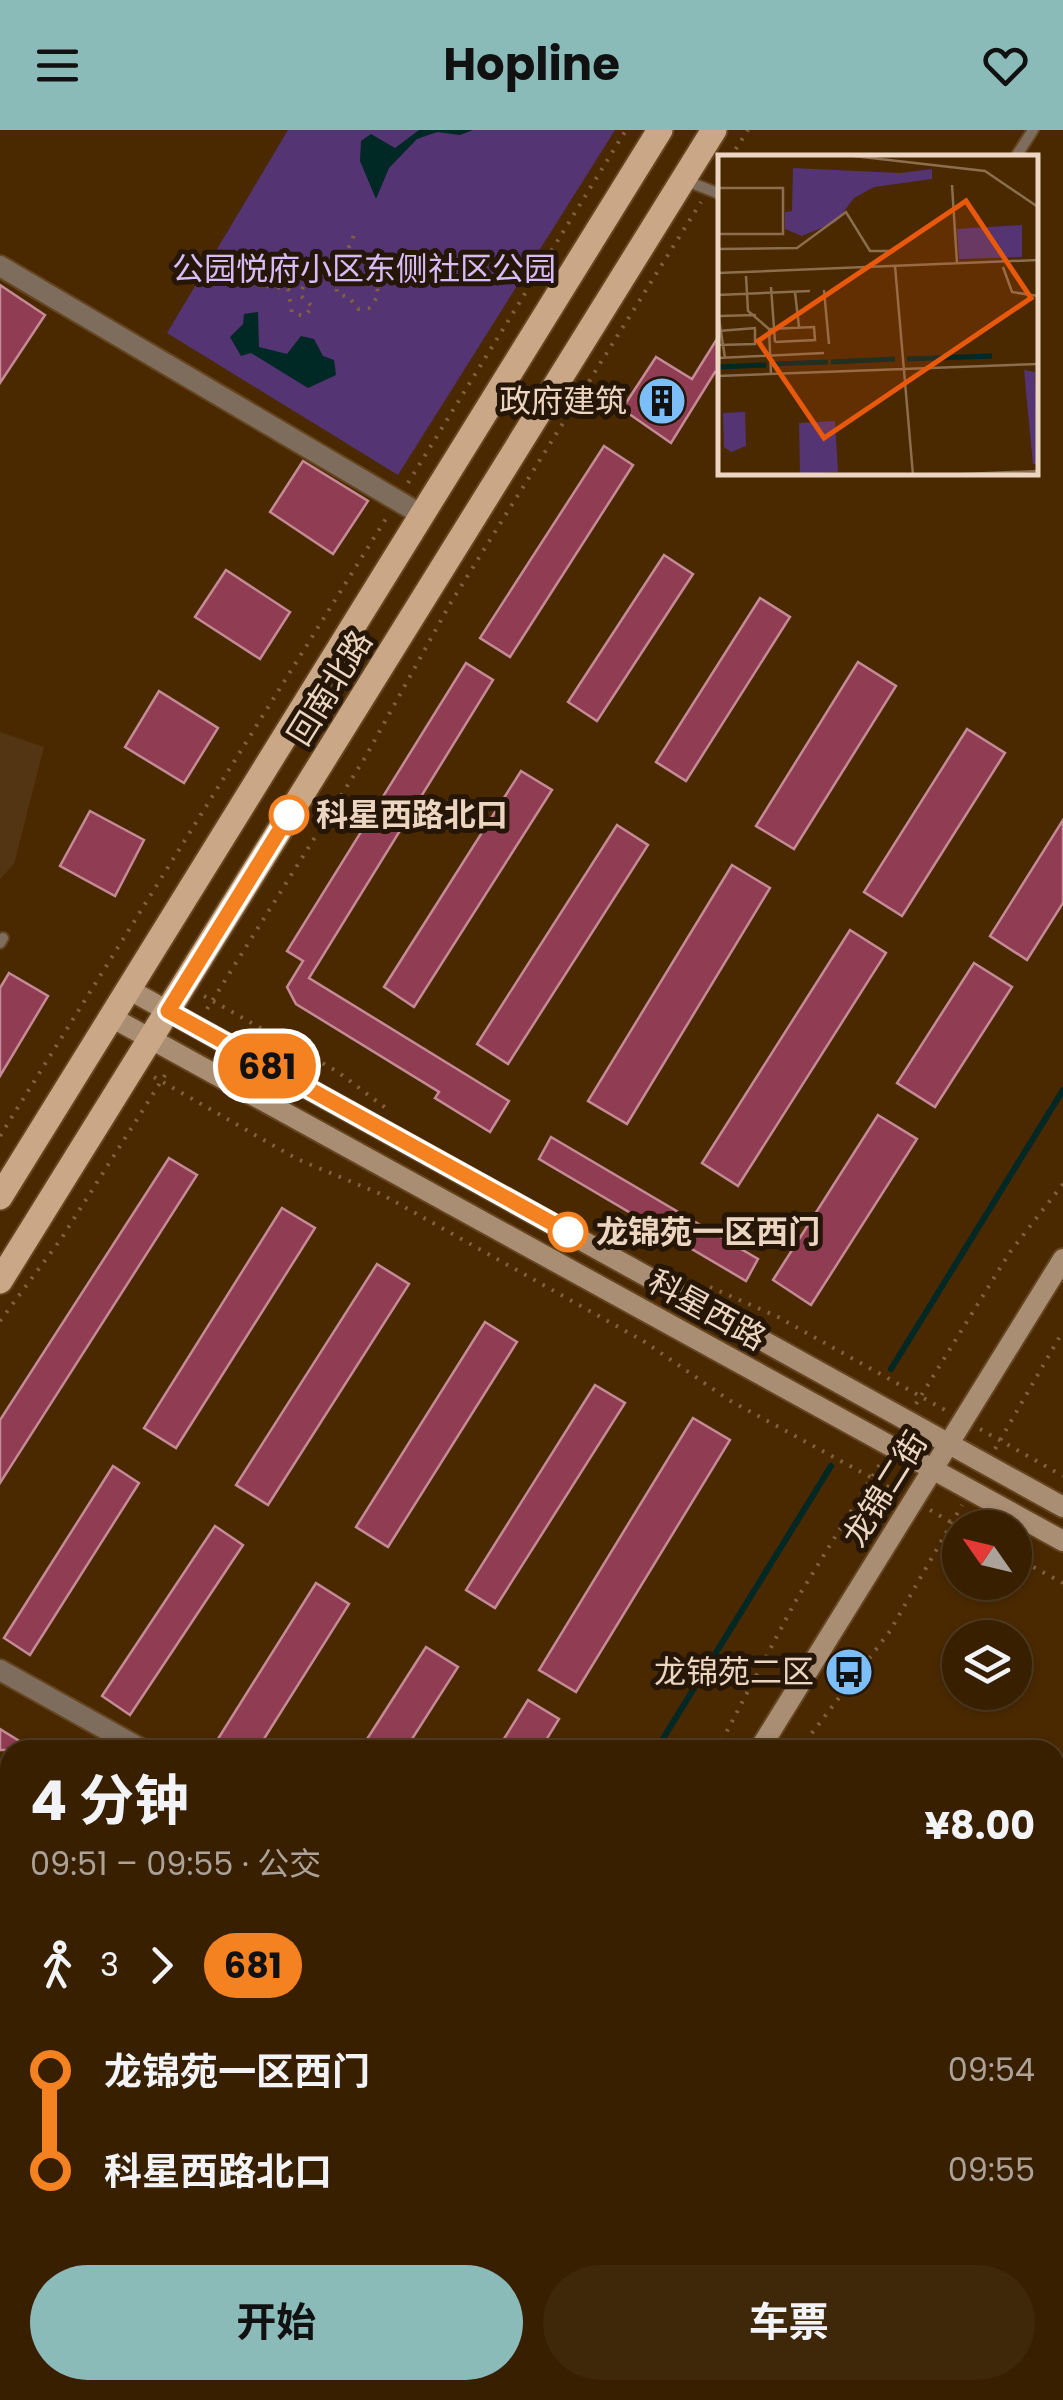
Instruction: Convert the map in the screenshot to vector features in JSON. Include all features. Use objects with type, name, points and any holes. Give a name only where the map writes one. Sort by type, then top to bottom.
[{"type":"main road","name":"回南北路","points":[[0,1196],[660,130]]},
{"type":"main road","name":"回南北路","points":[[0,1281],[714,130]]},
{"type":"street","points":[[0,266],[422,515]]},
{"type":"street","name":"科星西路","points":[[128,990],[1063,1507]]},
{"type":"street","name":"科星西路","points":[[112,1017],[1063,1541]]},
{"type":"street","name":"龙锦二街","points":[[765,1740],[1063,1259]]},
{"type":"street","points":[[0,1670],[125,1740]]},
{"type":"lane","points":[[1016,155],[1033,130]]},
{"type":"lane","points":[[684,180],[715,192]]},
{"type":"path","points":[[732,155],[748,130]]},
{"type":"path","points":[[238,960],[366,756],[450,604],[715,192]]},
{"type":"path","points":[[267,286],[288,289],[292,313],[300,317],[312,310],[300,295],[304,283],[314,274],[330,274],[336,279],[337,294],[349,297],[358,309],[369,308],[378,296],[377,284],[343,261],[354,235]]},
{"type":"path","points":[[0,1136],[146,903]]},
{"type":"path","points":[[231,1012],[338,1072],[398,1117]]},
{"type":"path","points":[[180,1092],[298,1159],[401,1204],[645,1342],[728,1400],[942,1517]]},
{"type":"path","points":[[0,1321],[61,1239],[140,1115]]},
{"type":"path","points":[[697,1282],[778,1317],[1063,1476]]},
{"type":"path","points":[[986,1464],[1063,1331]]},
{"type":"path","points":[[959,1510],[971,1490]]},
{"type":"path","points":[[807,1740],[890,1631],[942,1540]]},
{"type":"path","points":[[1032,1567],[1063,1584]]},
{"type":"shaded area","points":[[0,732],[44,747],[14,864],[0,879]]},
{"type":"green space","name":"公园悦府小区东侧社区公园","points":[[288,130],[615,130],[398,475],[167,333]]},
{"type":"water","points":[[419,130],[473,130],[460,135],[437,132],[417,139],[389,168],[376,199],[360,161],[361,141],[371,134],[395,148]]},
{"type":"water","points":[[258,312],[259,347],[287,354],[301,336],[314,339],[323,356],[334,360],[336,375],[308,388],[251,353],[241,356],[230,337],[243,324],[244,314]]},
{"type":"building","points":[[0,285],[45,315],[0,383]]},
{"type":"building","name":"政府建筑","points":[[718,337],[718,374],[715,372],[671,443],[622,409],[656,357],[692,379]]},
{"type":"building","points":[[604,446],[633,465],[510,657],[480,638]]},
{"type":"building","points":[[303,461],[368,501],[333,554],[270,512]]},
{"type":"building","points":[[664,555],[693,574],[597,721],[568,702]]},
{"type":"building","points":[[226,570],[290,612],[260,659],[195,617]]},
{"type":"building","points":[[760,598],[790,617],[686,781],[656,762]]},
{"type":"building","points":[[858,662],[896,686],[794,849],[756,826]]},
{"type":"building","points":[[466,663],[493,680],[309,978],[509,1101],[490,1132],[435,1098],[439,1092],[296,1004],[287,987],[303,961],[287,951]]},
{"type":"building","points":[[159,691],[218,728],[184,783],[125,747]]},
{"type":"building","points":[[967,729],[1005,753],[902,916],[864,892]]},
{"type":"building","points":[[521,771],[552,790],[414,1007],[384,987]]},
{"type":"building","points":[[90,811],[144,840],[115,896],[60,866]]},
{"type":"building","points":[[1063,820],[1063,903],[1027,960],[990,936]]},
{"type":"building","points":[[617,825],[648,845],[508,1064],[477,1044]]},
{"type":"building","points":[[732,865],[770,888],[627,1124],[588,1101]]},
{"type":"building","points":[[850,930],[886,953],[738,1186],[702,1163]]},
{"type":"building","points":[[974,963],[1012,987],[935,1107],[897,1083]]},
{"type":"building","points":[[9,973],[48,996],[0,1076],[0,988]]},
{"type":"building","points":[[878,1115],[917,1139],[811,1305],[773,1280]]},
{"type":"building","points":[[551,1137],[758,1259],[746,1281],[539,1159]]},
{"type":"building","points":[[169,1158],[197,1175],[0,1483],[0,1420]]},
{"type":"building","points":[[282,1208],[315,1228],[176,1448],[144,1428]]},
{"type":"building","points":[[377,1264],[409,1284],[268,1505],[236,1485]]},
{"type":"building","points":[[485,1322],[517,1342],[388,1547],[356,1527]]},
{"type":"building","points":[[595,1385],[625,1403],[495,1608],[466,1590]]},
{"type":"building","points":[[693,1418],[730,1440],[576,1692],[539,1670]]},
{"type":"building","points":[[113,1466],[139,1483],[30,1655],[4,1638]]},
{"type":"building","points":[[215,1526],[243,1545],[130,1715],[102,1696]]},
{"type":"building","points":[[316,1583],[349,1604],[263,1740],[217,1740]]},
{"type":"building","points":[[426,1647],[458,1667],[411,1740],[366,1740]]},
{"type":"building","points":[[528,1700],[559,1719],[546,1740],[503,1740]]},
{"type":"building","points":[[0,1729],[18,1740],[0,1740]]},
{"type":"waterway","points":[[891,1369],[1063,1090]]},
{"type":"waterway","points":[[662,1740],[831,1466]]},
{"type":"bus line","name":"681","points":[[289,815],[168,1011],[568,1232]]},
{"type":"place","name":"政府建筑","points":[[662,401]]},
{"type":"place","name":"科星西路北口","points":[[289,815]]},
{"type":"place","name":"龙锦苑一区西门","points":[[568,1232]]},
{"type":"place","name":"龙锦苑二区","points":[[849,1672]]}]
